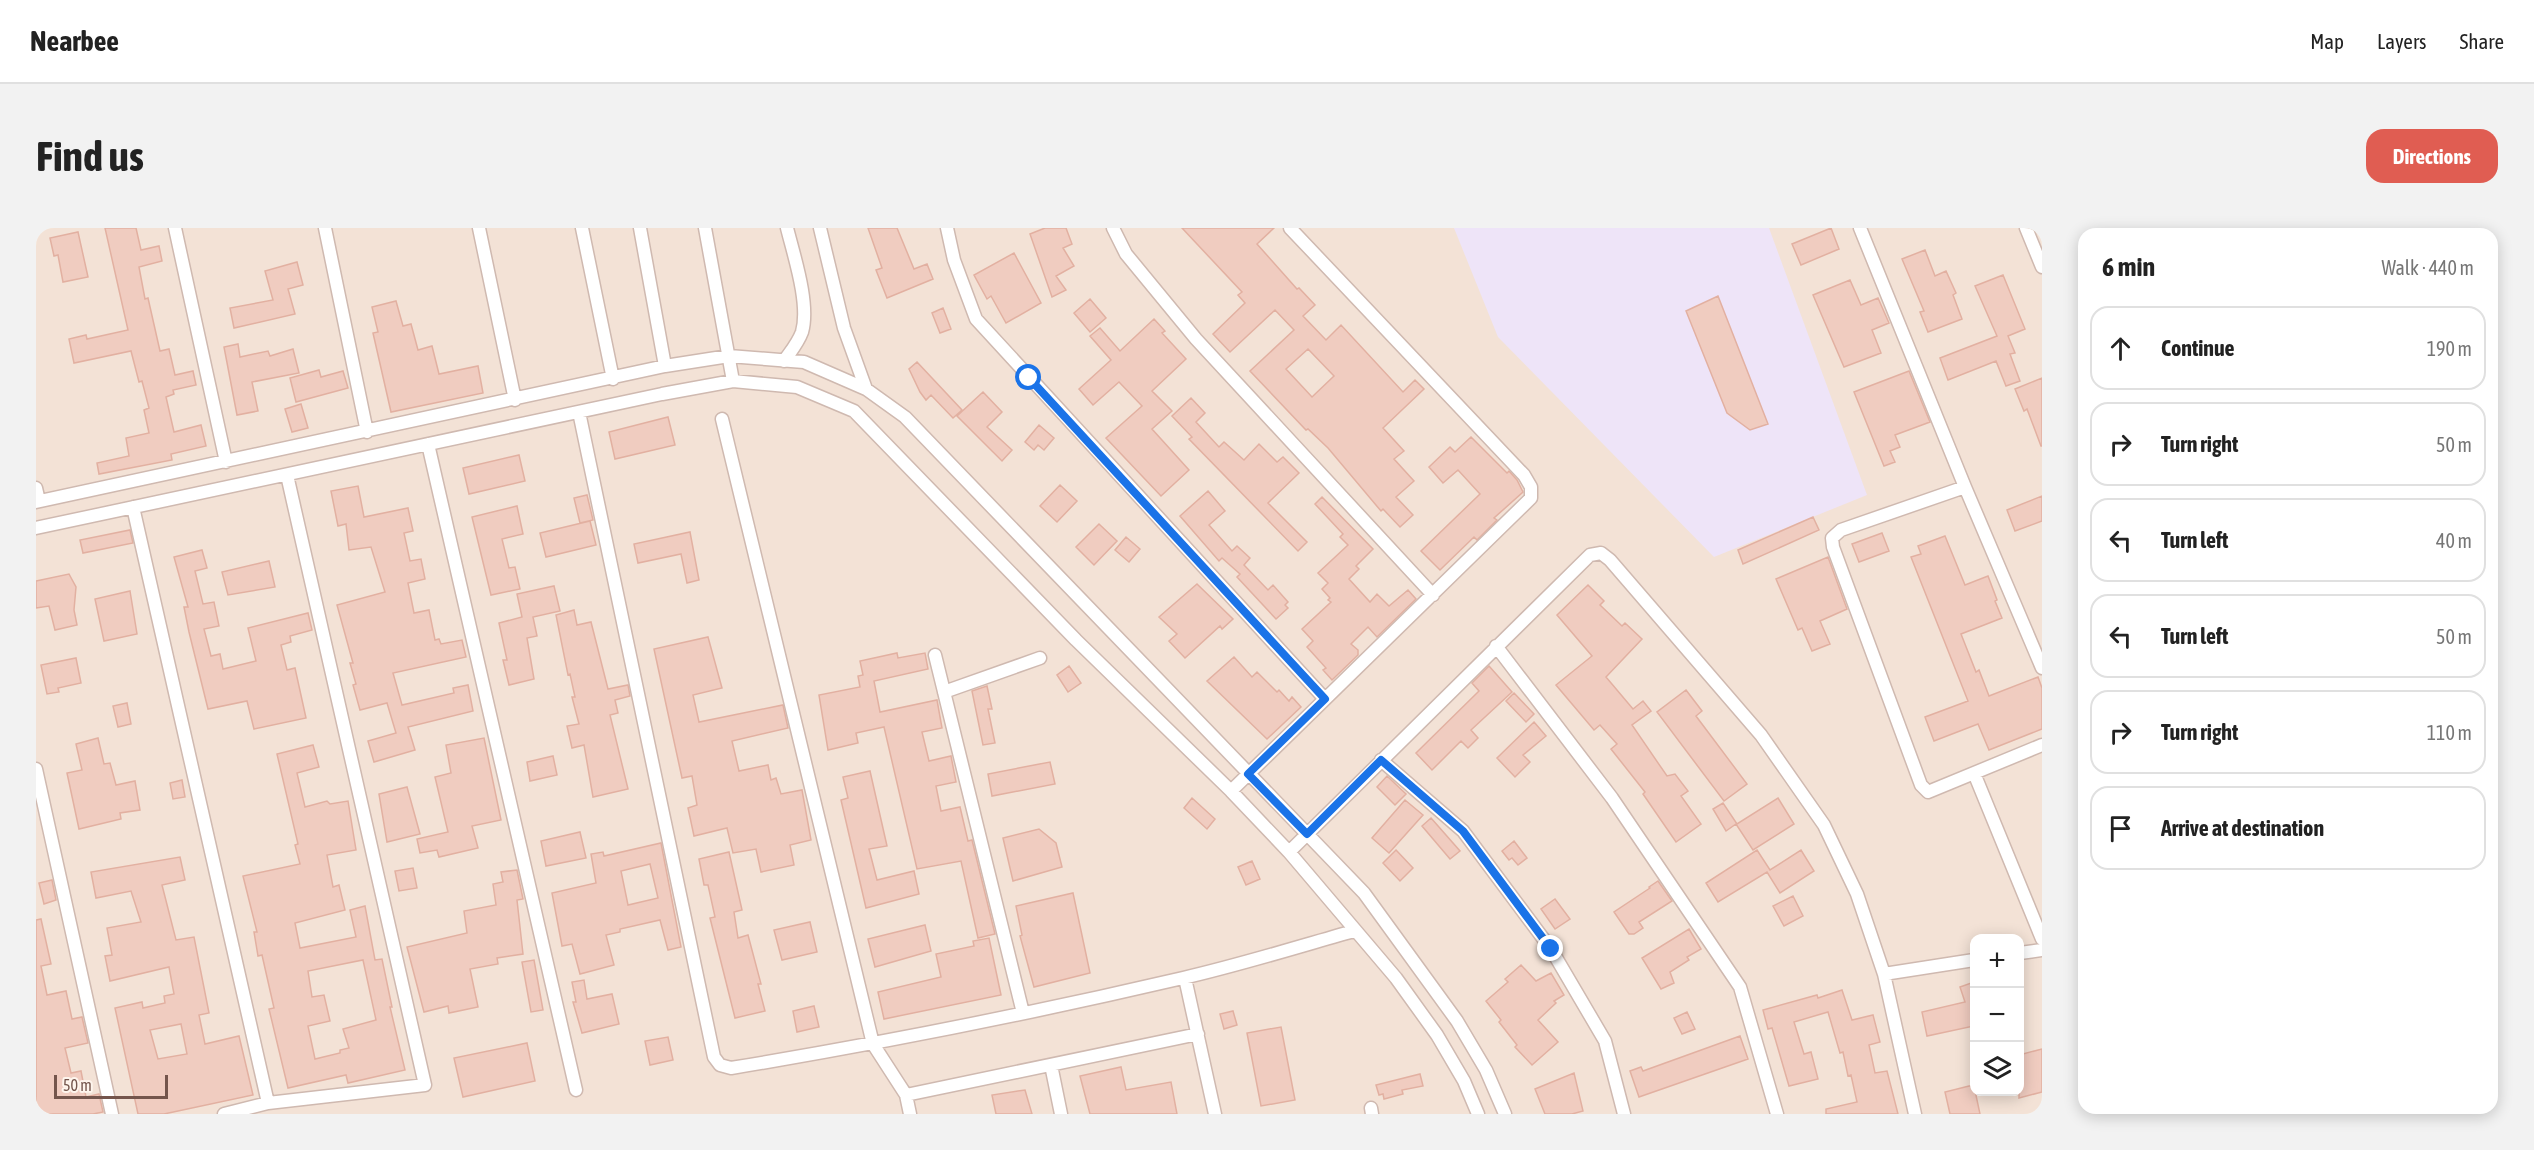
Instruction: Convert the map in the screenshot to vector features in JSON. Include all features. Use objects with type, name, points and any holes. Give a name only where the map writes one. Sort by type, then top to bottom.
[{"type":"street","points":[[175,228],[226,462]]},
{"type":"street","points":[[325,228],[367,432]]},
{"type":"street","points":[[479,228],[515,400]]},
{"type":"street","points":[[582,228],[613,379]]},
{"type":"street","points":[[640,228],[665,366]]},
{"type":"street","points":[[705,228],[733,381]]},
{"type":"street","points":[[784,361],[798,342],[804,320],[801,290],[788,228]]},
{"type":"street","points":[[820,228],[844,328],[866,389]]},
{"type":"street","points":[[946,228],[954,260],[976,319],[1325,699]]},
{"type":"street","points":[[1113,228],[1126,254],[1196,339],[1433,595]]},
{"type":"street","points":[[1231,791],[1531,498],[1531,487],[1516,467],[1290,228]]},
{"type":"street","points":[[1860,228],[1965,487],[2042,668]]},
{"type":"street","points":[[2026,228],[2042,267]]},
{"type":"street","points":[[36,488],[37,502],[665,366],[729,356],[804,362],[866,389],[904,417],[1364,893],[1458,1021],[1486,1070],[1505,1114]]},
{"type":"street","points":[[36,528],[662,393],[733,381],[797,387],[854,411],[1076,640],[1231,791],[1289,852],[1396,978],[1437,1035],[1464,1081],[1478,1114]]},
{"type":"street","points":[[579,412],[714,1057],[720,1065],[731,1068],[873,1044],[1023,1013],[1185,978],[1354,931]]},
{"type":"street","points":[[722,419],[873,1044],[906,1095],[910,1114]]},
{"type":"street","points":[[428,444],[576,1090]]},
{"type":"street","points":[[225,1114],[268,1103],[424,1085],[287,475]]},
{"type":"street","points":[[1965,487],[1841,530],[1832,538],[1921,785],[1928,792],[2042,746]]},
{"type":"street","points":[[133,507],[268,1103]]},
{"type":"street","points":[[1289,852],[1590,555],[1601,552],[1611,560],[1761,735],[1824,825],[1857,894],[1884,974],[1915,1114]]},
{"type":"street","points":[[1496,646],[1611,798],[1740,987],[1777,1114]]},
{"type":"street","points":[[935,655],[1023,1013]]},
{"type":"street","points":[[944,692],[1040,658]]},
{"type":"street","points":[[1381,760],[1463,831],[1551,949],[1605,1041],[1624,1114]]},
{"type":"street","points":[[36,769],[112,1114]]},
{"type":"street","points":[[1974,773],[2042,939]]},
{"type":"street","points":[[2024,953],[2042,951]]},
{"type":"street","points":[[1884,974],[1970,961]]},
{"type":"street","points":[[1185,978],[1215,1114]]},
{"type":"street","points":[[906,1095],[1198,1034]]},
{"type":"street","points":[[1051,1065],[1061,1114]]},
{"type":"shaded area","points":[[36,228],[2042,228],[2042,1114],[36,1114]]},
{"type":"shaded area","points":[[1454,228],[1769,228],[1867,495],[1714,557],[1498,337]]},
{"type":"building","points":[[105,228],[136,228],[141,250],[159,246],[162,261],[139,267],[145,299],[148,298],[160,351],[169,349],[175,375],[193,371],[196,385],[173,390],[174,394],[166,397],[174,432],[201,425],[206,446],[171,454],[172,460],[99,474],[97,463],[129,456],[126,438],[149,433],[144,410],[149,408],[131,351],[74,363],[69,339],[86,335],[87,339],[128,330]]},
{"type":"building","points":[[868,228],[897,228],[914,269],[927,264],[933,279],[887,298],[876,270],[882,268]]},
{"type":"building","points":[[1045,228],[1066,228],[1072,244],[1063,248],[1074,266],[1056,276],[1066,290],[1052,297],[1030,234]]},
{"type":"building","points":[[1182,228],[1274,228],[1257,244],[1297,289],[1299,288],[1315,305],[1303,316],[1326,340],[1341,325],[1403,392],[1415,380],[1424,389],[1383,428],[1404,451],[1394,459],[1414,481],[1396,497],[1413,515],[1400,527],[1383,509],[1381,511],[1328,448],[1308,429],[1306,430],[1250,371],[1294,330],[1275,310],[1230,352],[1213,334],[1245,303],[1238,295],[1242,292]],"holes":[[[1308,349],[1334,376],[1312,397],[1286,369]]]},
{"type":"building","points":[[1831,228],[1839,249],[1801,265],[1792,244]]},
{"type":"building","points":[[78,232],[88,277],[63,282],[58,255],[54,256],[50,238]]},
{"type":"building","points":[[1925,250],[1935,276],[1946,271],[1956,293],[1953,295],[1962,319],[1928,332],[1920,312],[1924,311],[1902,259]]},
{"type":"building","points":[[1014,253],[1041,303],[1006,323],[991,296],[987,299],[974,275]]},
{"type":"building","points":[[297,262],[303,285],[288,289],[295,314],[234,328],[230,308],[273,300],[265,271]]},
{"type":"building","points":[[2003,275],[2025,329],[2008,336],[2015,353],[2010,354],[2020,381],[2006,386],[1996,361],[1948,380],[1940,358],[1997,336],[1975,286]]},
{"type":"building","points":[[1850,280],[1861,305],[1878,298],[1889,323],[1872,330],[1881,353],[1844,367],[1813,295]]},
{"type":"building","points":[[1718,296],[1768,424],[1750,430],[1727,413],[1686,311]]},
{"type":"building","points":[[1090,299],[1106,318],[1090,332],[1074,313]]},
{"type":"building","points":[[396,301],[403,326],[411,324],[418,350],[432,346],[439,374],[478,366],[483,393],[391,412],[373,333],[378,332],[372,307]]},
{"type":"building","points":[[943,308],[951,329],[940,333],[932,313]]},
{"type":"building","points":[[1154,319],[1165,331],[1162,333],[1186,359],[1152,391],[1172,411],[1152,429],[1189,470],[1161,496],[1106,438],[1142,406],[1119,382],[1093,405],[1079,389],[1111,360],[1090,336],[1100,328],[1120,351]]},
{"type":"building","points":[[238,344],[240,357],[268,351],[270,356],[293,349],[299,373],[252,382],[258,411],[237,415],[224,347]]},
{"type":"building","points":[[917,362],[962,410],[953,418],[931,395],[926,400],[920,392],[909,369]]},
{"type":"building","points":[[319,370],[321,377],[343,371],[348,388],[296,402],[290,378]]},
{"type":"building","points":[[1909,371],[1930,422],[1895,435],[1900,447],[1890,451],[1895,462],[1884,466],[1854,392]]},
{"type":"building","points":[[2042,378],[2041,446],[2027,409],[2024,411],[2015,389]]},
{"type":"building","points":[[983,392],[1002,412],[987,427],[1012,450],[1002,461],[957,416]]},
{"type":"building","points":[[1191,398],[1205,413],[1196,422],[1219,447],[1224,442],[1244,460],[1259,444],[1277,462],[1283,457],[1299,473],[1268,503],[1307,542],[1298,551],[1189,439],[1192,437],[1172,416]]},
{"type":"building","points":[[301,404],[308,428],[292,432],[285,409]]},
{"type":"building","points":[[668,417],[675,445],[615,459],[609,432]]},
{"type":"building","points":[[1039,425],[1054,438],[1044,450],[1038,445],[1034,450],[1025,442]]},
{"type":"building","points":[[1471,437],[1507,473],[1509,471],[1523,492],[1494,518],[1497,520],[1477,540],[1474,537],[1440,570],[1421,551],[1480,494],[1458,470],[1443,483],[1429,467],[1450,447],[1455,452]]},
{"type":"building","points":[[519,455],[525,481],[469,494],[463,468]]},
{"type":"building","points":[[1060,485],[1077,501],[1057,522],[1040,506]]},
{"type":"building","points":[[358,486],[364,517],[408,508],[413,531],[404,533],[410,561],[421,559],[425,579],[408,583],[414,613],[429,610],[435,640],[439,639],[441,644],[462,640],[466,657],[393,673],[402,705],[454,693],[453,688],[468,685],[473,711],[408,727],[415,750],[374,762],[368,741],[396,733],[387,703],[360,710],[353,685],[356,684],[350,663],[353,663],[337,605],[385,592],[371,547],[349,550],[346,524],[338,526],[331,491]]},
{"type":"building","points":[[1208,491],[1225,511],[1209,525],[1232,551],[1237,546],[1250,558],[1244,565],[1268,590],[1273,585],[1288,602],[1285,605],[1288,608],[1276,619],[1237,577],[1240,574],[1222,558],[1219,561],[1180,516]]},
{"type":"building","points":[[587,495],[593,520],[580,523],[574,498]]},
{"type":"building","points":[[2042,496],[2042,521],[2015,531],[2007,510]]},
{"type":"building","points":[[1322,497],[1373,549],[1356,566],[1359,569],[1349,579],[1370,602],[1377,594],[1389,606],[1408,590],[1416,599],[1377,637],[1368,627],[1351,644],[1358,650],[1358,655],[1332,680],[1323,670],[1326,668],[1307,647],[1313,641],[1302,629],[1331,602],[1322,589],[1328,583],[1318,573],[1348,545],[1340,537],[1343,534],[1315,504]]},
{"type":"building","points":[[517,506],[523,534],[502,539],[509,568],[515,567],[520,589],[491,595],[472,517]]},
{"type":"building","points":[[1813,517],[1819,530],[1743,564],[1738,550]]},
{"type":"building","points":[[590,521],[596,545],[546,557],[540,533]]},
{"type":"building","points":[[1099,524],[1117,541],[1094,565],[1076,547]]},
{"type":"building","points":[[130,530],[133,543],[83,553],[80,540]]},
{"type":"building","points":[[690,532],[699,580],[687,583],[681,554],[638,563],[634,544]]},
{"type":"building","points":[[1882,533],[1889,551],[1859,562],[1852,544]]},
{"type":"building","points":[[1945,536],[1965,585],[1988,576],[2002,618],[1961,634],[1976,672],[1979,670],[1989,696],[2038,677],[2042,688],[2042,729],[1989,750],[1978,724],[1934,741],[1925,717],[1968,701],[1911,557],[1921,554],[1918,546]]},
{"type":"building","points":[[1126,537],[1140,549],[1129,562],[1115,550]]},
{"type":"building","points":[[202,550],[207,568],[195,571],[203,604],[214,602],[219,626],[204,629],[211,656],[220,654],[223,669],[256,661],[248,628],[308,613],[312,630],[290,636],[291,642],[281,645],[287,670],[295,668],[306,718],[254,729],[247,701],[208,709],[184,607],[188,607],[174,557]]},
{"type":"building","points":[[1828,557],[1847,609],[1820,621],[1830,644],[1812,651],[1802,628],[1798,630],[1776,579]]},
{"type":"building","points":[[269,561],[275,587],[228,595],[222,572]]},
{"type":"building","points":[[69,574],[76,587],[74,610],[77,625],[55,630],[49,606],[36,608],[36,581]]},
{"type":"building","points":[[1197,584],[1233,619],[1222,629],[1220,626],[1185,658],[1169,641],[1177,634],[1159,617]]},
{"type":"building","points":[[1588,585],[1604,601],[1600,605],[1622,626],[1625,623],[1642,639],[1606,677],[1633,709],[1643,701],[1651,711],[1632,725],[1667,776],[1675,774],[1688,791],[1681,796],[1701,824],[1676,842],[1643,794],[1645,792],[1611,749],[1617,744],[1600,725],[1594,730],[1556,685],[1592,656],[1557,615]]},
{"type":"building","points":[[554,586],[560,611],[533,617],[537,636],[527,638],[534,679],[509,685],[503,660],[507,660],[499,623],[522,617],[517,594]]},
{"type":"building","points":[[130,591],[137,634],[104,641],[95,599]]},
{"type":"building","points":[[574,610],[577,625],[591,622],[608,689],[628,685],[630,696],[615,700],[618,713],[610,715],[628,789],[593,797],[584,745],[572,748],[567,726],[579,724],[556,615]]},
{"type":"building","points":[[708,637],[722,688],[693,695],[699,722],[783,705],[788,728],[732,741],[739,771],[768,765],[771,780],[776,778],[781,794],[802,790],[811,840],[790,845],[794,865],[761,872],[756,849],[733,853],[727,828],[694,836],[688,808],[697,805],[692,776],[682,778],[654,649]]},
{"type":"building","points":[[897,653],[898,658],[925,653],[928,669],[874,681],[880,712],[937,700],[942,728],[922,732],[929,761],[951,756],[956,782],[936,786],[941,811],[960,807],[968,841],[972,840],[995,934],[978,938],[961,861],[917,869],[884,727],[856,733],[858,743],[828,750],[819,695],[860,687],[858,676],[863,675],[860,661]]},
{"type":"building","points":[[1234,657],[1252,677],[1257,672],[1277,692],[1279,690],[1289,701],[1292,697],[1301,707],[1267,739],[1207,681]]},
{"type":"building","points":[[76,658],[81,683],[58,688],[59,692],[47,694],[41,665]]},
{"type":"building","points":[[1069,666],[1081,683],[1068,692],[1057,675]]},
{"type":"building","points":[[1489,666],[1512,692],[1471,730],[1478,738],[1468,748],[1461,741],[1432,770],[1416,753],[1479,691],[1472,683]]},
{"type":"building","points":[[987,686],[992,709],[988,709],[995,743],[983,745],[972,691]]},
{"type":"building","points":[[1686,690],[1702,711],[1696,716],[1747,784],[1724,801],[1657,712]]},
{"type":"building","points":[[1514,693],[1534,714],[1526,722],[1506,701]]},
{"type":"building","points":[[127,703],[131,724],[118,727],[113,706]]},
{"type":"building","points":[[1534,722],[1546,736],[1523,755],[1530,762],[1515,777],[1497,758]]},
{"type":"building","points":[[98,738],[104,764],[110,763],[116,785],[135,781],[140,810],[120,813],[121,819],[79,829],[67,773],[82,770],[76,744]]},
{"type":"building","points":[[484,738],[501,820],[472,826],[478,848],[439,857],[437,850],[420,853],[417,839],[448,832],[435,777],[451,773],[446,745]]},
{"type":"building","points":[[313,745],[319,767],[297,773],[305,807],[327,801],[330,804],[348,801],[356,850],[327,855],[333,887],[339,885],[345,910],[295,923],[300,948],[356,937],[350,910],[365,906],[375,960],[382,959],[392,1007],[390,1007],[405,1070],[348,1083],[346,1075],[288,1088],[269,1009],[274,1008],[262,955],[258,956],[254,932],[257,932],[243,876],[300,864],[295,845],[298,844],[277,754]],"holes":[[[363,960],[376,1020],[343,1029],[349,1048],[340,1050],[340,1053],[315,1059],[308,1026],[330,1021],[324,995],[312,997],[308,971]]]},
{"type":"building","points":[[553,756],[557,775],[530,781],[527,762]]},
{"type":"building","points":[[1050,762],[1055,784],[992,796],[988,774]]},
{"type":"building","points":[[870,771],[887,846],[869,849],[877,880],[914,871],[919,894],[866,908],[841,800],[848,798],[843,777]]},
{"type":"building","points":[[1387,776],[1406,794],[1395,805],[1377,787]]},
{"type":"building","points":[[182,780],[185,797],[173,799],[170,783]]},
{"type":"building","points":[[407,787],[420,834],[387,842],[379,794]]},
{"type":"building","points":[[1192,798],[1215,819],[1207,829],[1184,808]]},
{"type":"building","points":[[1778,798],[1794,824],[1753,850],[1736,824],[1726,831],[1713,809],[1723,803],[1737,824]]},
{"type":"building","points":[[1405,800],[1423,815],[1389,853],[1372,838]]},
{"type":"building","points":[[1431,818],[1460,851],[1450,859],[1422,826]]},
{"type":"building","points":[[1039,829],[1056,843],[1062,867],[1013,881],[1003,838]]},
{"type":"building","points":[[580,832],[586,858],[546,866],[541,841]]},
{"type":"building","points":[[1514,841],[1527,858],[1518,865],[1512,858],[1509,860],[1502,851]]},
{"type":"building","points":[[661,843],[681,947],[668,950],[660,920],[620,929],[620,932],[606,935],[614,965],[580,974],[572,944],[562,946],[552,893],[596,883],[591,854],[603,852],[604,856]],"holes":[[[650,864],[658,898],[628,905],[621,871]]]},
{"type":"building","points":[[1396,850],[1413,868],[1400,881],[1383,863]]},
{"type":"building","points":[[1757,850],[1770,870],[1801,850],[1814,871],[1780,893],[1767,872],[1718,902],[1706,883]]},
{"type":"building","points":[[729,852],[742,910],[734,912],[738,938],[748,935],[761,984],[758,984],[765,1011],[735,1018],[710,918],[715,917],[708,885],[704,885],[699,859]]},
{"type":"building","points":[[180,857],[185,880],[162,885],[176,940],[194,937],[209,1013],[199,1015],[205,1044],[239,1036],[253,1095],[164,1114],[138,1114],[115,1008],[142,1002],[143,1008],[165,1003],[164,996],[174,994],[169,967],[110,981],[105,956],[112,955],[107,928],[141,922],[131,891],[96,898],[91,872]],"holes":[[[181,1024],[187,1054],[158,1059],[150,1030]]]},
{"type":"building","points":[[1252,861],[1260,879],[1246,885],[1238,867]]},
{"type":"building","points":[[413,868],[417,888],[399,891],[395,871]]},
{"type":"building","points":[[517,870],[523,899],[517,900],[523,954],[497,958],[498,964],[470,969],[478,1007],[449,1013],[448,1006],[424,1012],[407,947],[467,933],[464,911],[496,905],[493,884],[503,882],[501,872]]},
{"type":"building","points":[[52,880],[56,900],[44,904],[39,883]]},
{"type":"building","points":[[1658,881],[1672,901],[1639,922],[1643,928],[1634,934],[1629,934],[1614,912]]},
{"type":"building","points":[[1073,893],[1090,973],[1034,987],[1020,936],[1022,935],[1016,906]]},
{"type":"building","points":[[1793,896],[1803,916],[1784,926],[1773,906]]},
{"type":"building","points":[[1555,899],[1570,919],[1555,929],[1541,909]]},
{"type":"building","points":[[41,919],[51,964],[41,966],[47,995],[66,991],[72,1019],[82,1017],[88,1043],[65,1048],[71,1073],[81,1071],[86,1097],[99,1094],[103,1112],[36,1114],[36,920]]},
{"type":"building","points":[[810,922],[817,952],[782,960],[774,930]]},
{"type":"building","points":[[925,925],[931,951],[875,967],[868,939]]},
{"type":"building","points":[[1689,929],[1701,949],[1687,957],[1689,960],[1670,972],[1674,983],[1661,989],[1642,958]]},
{"type":"building","points":[[989,938],[1001,995],[884,1019],[878,992],[941,977],[936,954],[974,946],[973,941]]},
{"type":"building","points":[[534,960],[543,1010],[531,1012],[522,962]]},
{"type":"building","points":[[1521,965],[1536,981],[1551,973],[1564,995],[1554,1001],[1556,1003],[1538,1020],[1558,1042],[1532,1065],[1515,1047],[1517,1045],[1486,1001],[1508,982],[1505,979]]},
{"type":"building","points":[[584,980],[587,999],[612,994],[619,1024],[582,1033],[573,1002],[576,1002],[572,982]]},
{"type":"building","points":[[1970,983],[1970,1027],[1927,1036],[1922,1012],[1965,1002],[1960,987]]},
{"type":"building","points":[[1842,990],[1852,1020],[1873,1015],[1880,1042],[1869,1045],[1875,1073],[1887,1071],[1898,1114],[1826,1114],[1826,1109],[1857,1102],[1851,1075],[1848,1076],[1843,1052],[1840,1053],[1828,1012],[1794,1022],[1804,1054],[1811,1052],[1818,1079],[1789,1086],[1772,1028],[1768,1029],[1763,1010],[1817,995],[1818,998]]},
{"type":"building","points":[[814,1006],[819,1027],[797,1032],[793,1011]]},
{"type":"building","points":[[1233,1011],[1237,1025],[1224,1029],[1220,1014]]},
{"type":"building","points":[[1687,1012],[1695,1029],[1682,1034],[1674,1018]]},
{"type":"building","points":[[1281,1027],[1295,1100],[1261,1106],[1247,1033]]},
{"type":"building","points":[[1740,1036],[1748,1059],[1639,1097],[1630,1071],[1641,1067],[1643,1071]]},
{"type":"building","points":[[668,1037],[673,1060],[650,1065],[645,1041]]},
{"type":"building","points":[[527,1043],[535,1081],[463,1097],[454,1058]]},
{"type":"building","points":[[2042,1049],[2042,1092],[2019,1098],[2019,1096],[2024,1096],[2024,1054]]},
{"type":"building","points":[[1121,1067],[1126,1090],[1171,1082],[1177,1114],[1090,1114],[1080,1076]]},
{"type":"building","points":[[1574,1073],[1583,1111],[1572,1114],[1545,1114],[1535,1089]]},
{"type":"building","points":[[1420,1074],[1423,1086],[1402,1090],[1403,1094],[1384,1099],[1383,1094],[1379,1095],[1376,1085]]},
{"type":"building","points":[[1970,1086],[1970,1096],[1976,1096],[1980,1114],[1950,1114],[1945,1092]]},
{"type":"building","points":[[1025,1090],[1032,1114],[996,1114],[992,1095]]},
{"type":"route","points":[[1029,378],[1325,699],[1248,774],[1307,834],[1381,760],[1463,831],[1551,949]]}]
